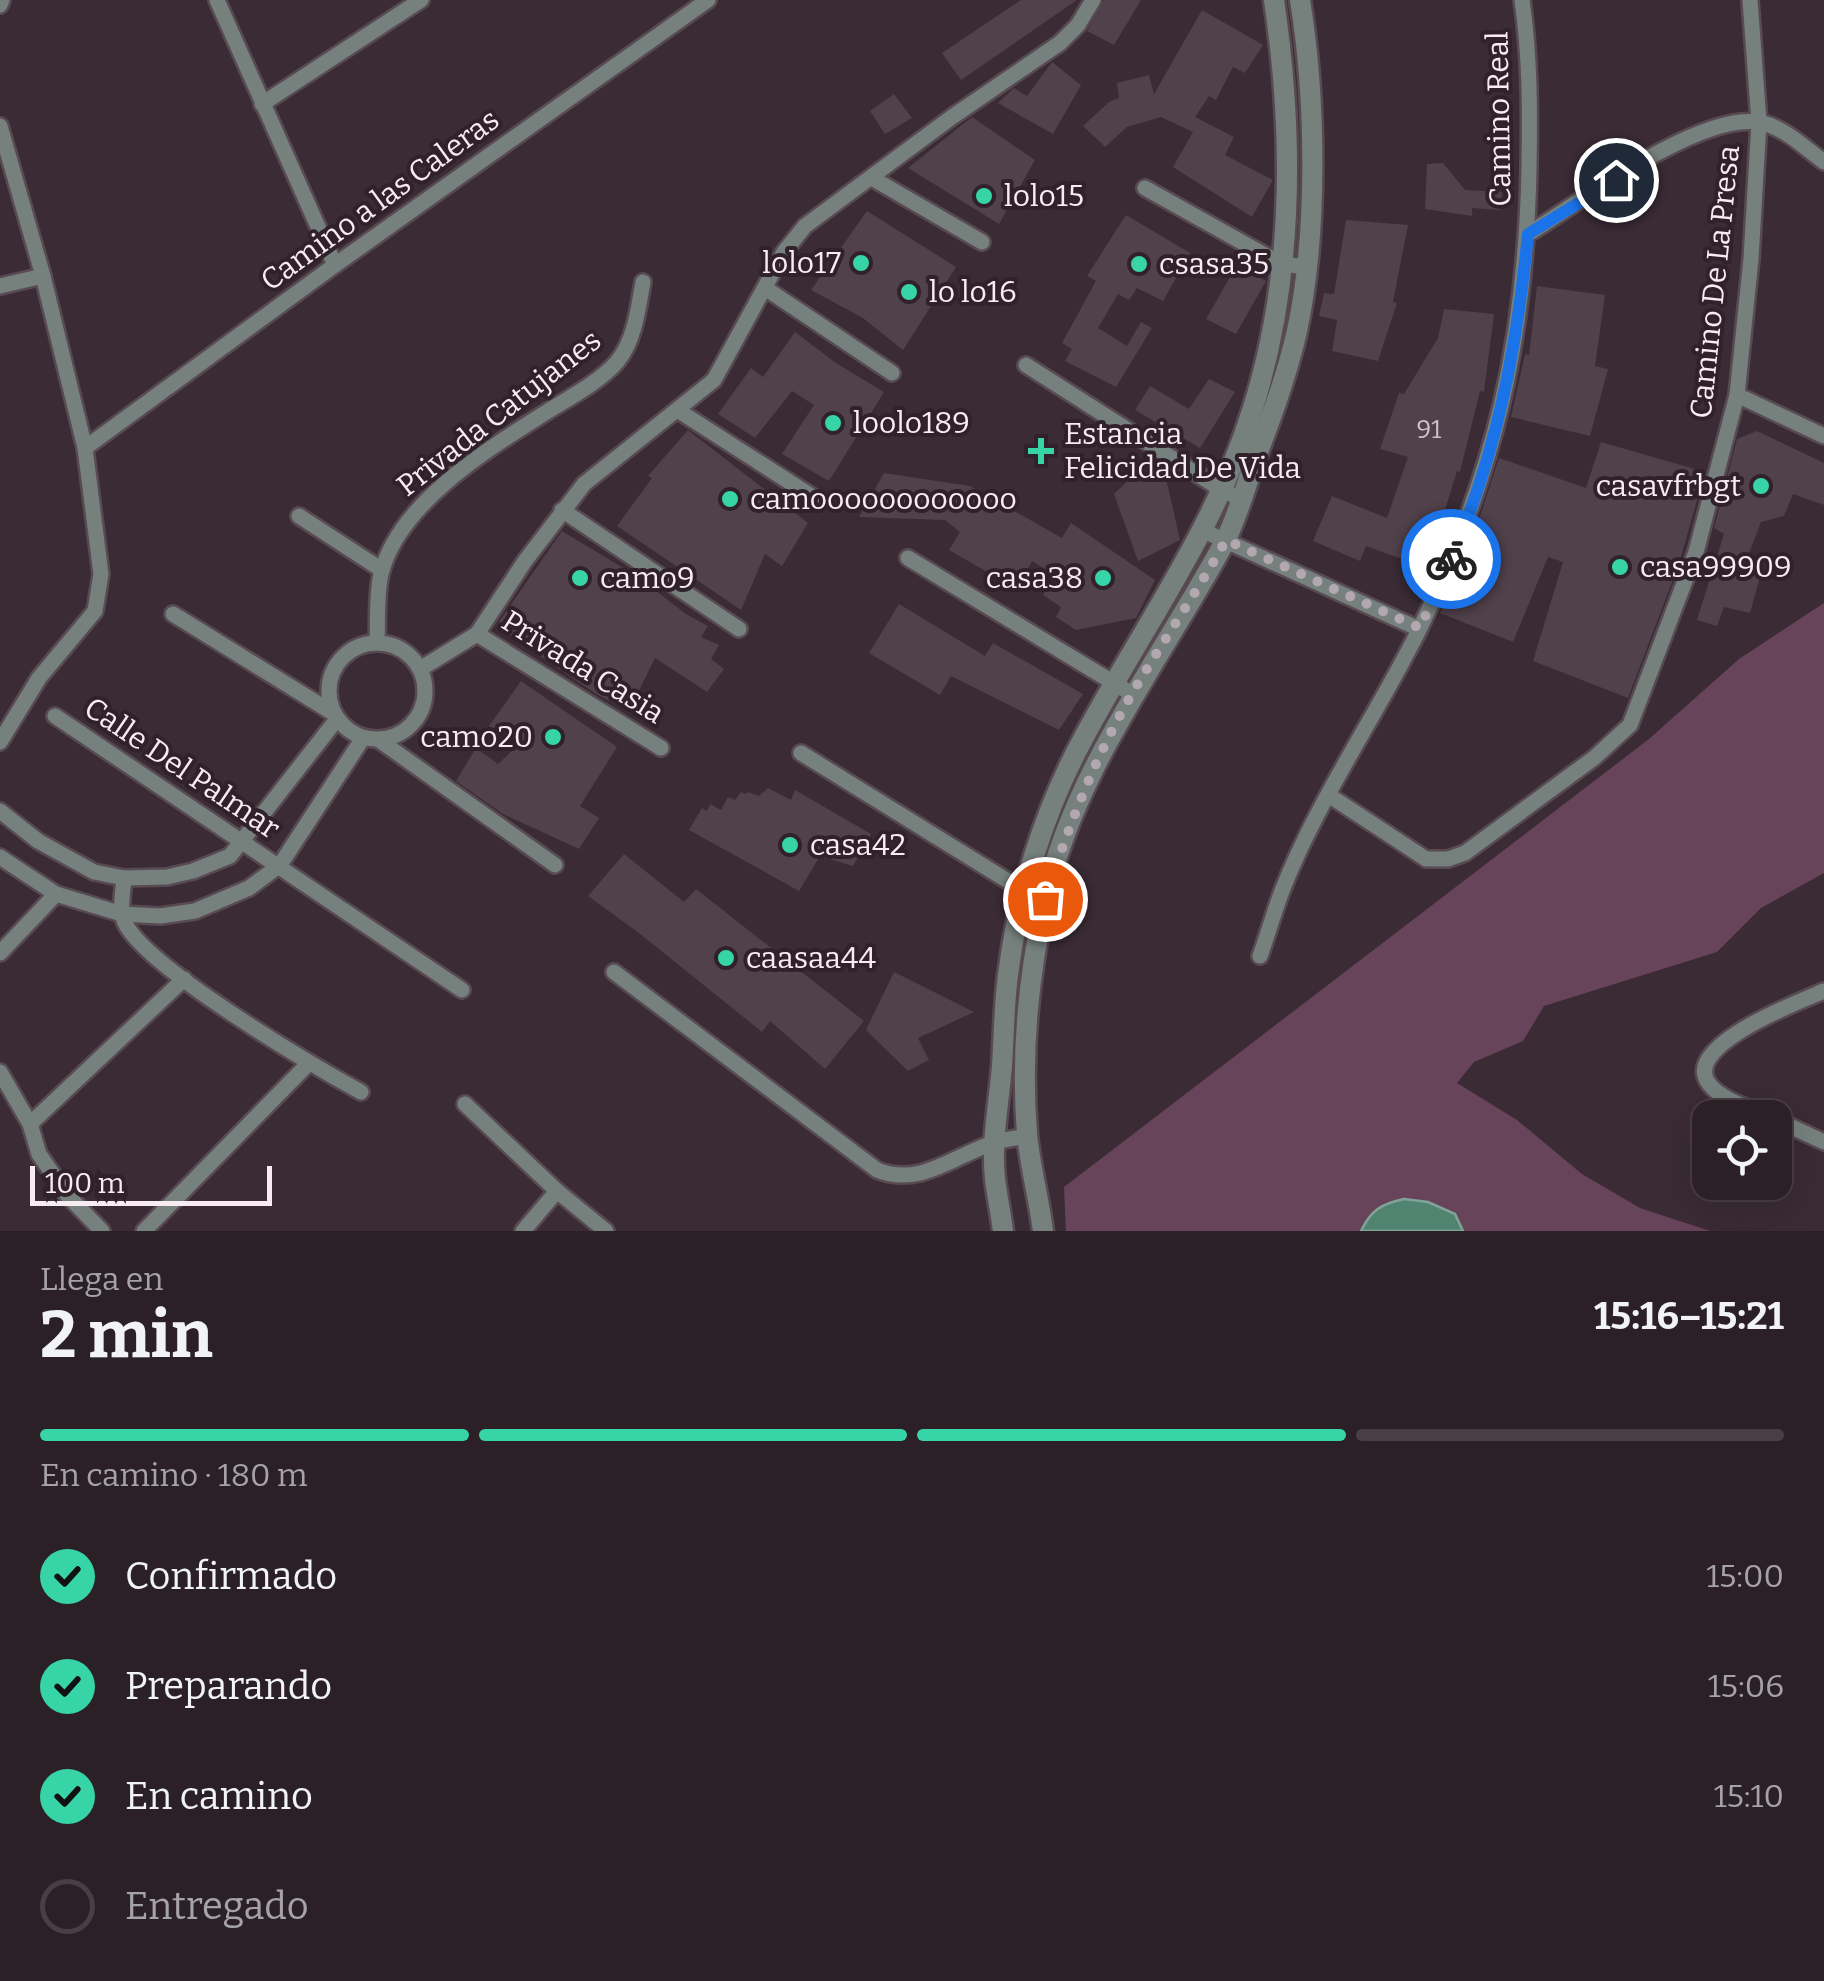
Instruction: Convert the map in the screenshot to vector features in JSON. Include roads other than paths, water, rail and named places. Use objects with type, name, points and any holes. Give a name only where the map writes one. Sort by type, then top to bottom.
[{"type":"street","points":[[217,0],[335,264]]},
{"type":"street","points":[[262,104],[421,0]]},
{"type":"street","name":"Camino a las Caleras","points":[[85,448],[335,264],[708,0]]},
{"type":"street","points":[[420,669],[477,634],[584,484],[714,380],[784,252],[805,226],[1060,43],[1078,25],[1093,0]]},
{"type":"street","points":[[1003,1231],[995,1177],[995,1143],[1008,974],[1024,891],[1052,806],[1080,744],[1186,611],[1226,540],[1232,494],[1272,332],[1289,153],[1274,0]]},
{"type":"street","points":[[1043,1231],[1028,1136],[1025,1061],[1031,986],[1045,899],[1123,688],[1204,531],[1232,494],[1276,402],[1297,332],[1307,267],[1311,149],[1308,52],[1300,0]]},
{"type":"street","name":"Camino Real","points":[[1260,956],[1283,888],[1420,628],[1464,528],[1499,426],[1520,324],[1528,234],[1531,86],[1522,0]]},
{"type":"street","name":"Camino De La Presa","points":[[1330,796],[1426,859],[1448,859],[1465,852],[1594,758],[1630,724],[1696,552],[1737,395],[1751,260],[1758,122],[1750,0]]},
{"type":"street","points":[[1528,234],[1680,141],[1718,126],[1758,122],[1791,137],[1824,162]]},
{"type":"street","points":[[0,126],[43,276],[85,448],[101,574],[95,611],[40,678],[0,742]]},
{"type":"street","points":[[872,178],[982,242]]},
{"type":"street","points":[[1145,188],[1281,264],[1307,267]]},
{"type":"street","points":[[0,286],[43,276]]},
{"type":"street","name":"Privada Catujanes","points":[[377,643],[378,593],[393,544],[423,504],[494,446],[616,363],[628,343],[643,282]]},
{"type":"street","points":[[765,288],[892,373]]},
{"type":"street","points":[[1026,365],[1232,494]]},
{"type":"street","points":[[1737,395],[1824,436]]},
{"type":"street","points":[[679,411],[813,497]]},
{"type":"street","points":[[562,510],[738,629]]},
{"type":"street","points":[[299,516],[382,570]]},
{"type":"street","points":[[1204,531],[1420,628]]},
{"type":"street","points":[[908,558],[1123,688]]},
{"type":"street","points":[[173,614],[335,716],[348,730],[371,739],[555,865]]},
{"type":"street","name":"Privada Casia","points":[[477,634],[661,748]]},
{"type":"street","points":[[0,858],[56,894],[122,914],[160,916],[195,911],[249,888],[280,865],[371,739],[395,736],[409,728],[425,700],[420,669],[402,650],[377,643],[346,653],[329,681],[328,697],[335,716]]},
{"type":"street","name":"Calle Del Palmar","points":[[55,716],[462,990]]},
{"type":"street","points":[[0,811],[38,841],[94,872],[124,878],[168,877],[194,871],[230,856],[243,842],[335,716]]},
{"type":"street","points":[[801,753],[1024,891],[1045,899]]},
{"type":"street","points":[[15,868],[38,841]]},
{"type":"street","points":[[124,878],[122,914],[135,938],[184,979],[308,1064],[361,1092]]},
{"type":"street","points":[[0,953],[56,894]]},
{"type":"street","points":[[614,972],[877,1170],[903,1177],[923,1174],[995,1143],[1028,1136]]},
{"type":"street","points":[[30,1124],[184,979]]},
{"type":"street","points":[[1734,1100],[1708,1083],[1705,1074],[1709,1058],[1729,1036],[1824,991]]},
{"type":"street","points":[[144,1231],[308,1064]]},
{"type":"street","points":[[0,1072],[30,1124],[39,1154],[67,1195],[102,1231]]},
{"type":"street","points":[[465,1104],[606,1231]]},
{"type":"street","points":[[1792,1127],[1824,1142]]},
{"type":"street","points":[[523,1231],[557,1190]]},
{"type":"place","name":"lolo15","points":[[984,196]]},
{"type":"place","name":"lolo17","points":[[861,263]]},
{"type":"place","name":"csasa35","points":[[1139,264]]},
{"type":"place","name":"lo lo16","points":[[909,292]]},
{"type":"place","name":"loolo189","points":[[833,423]]},
{"type":"place","name":"Estancia Felicidad De Vida","points":[[1041,451]]},
{"type":"place","name":"casavfrbgt","points":[[1761,486]]},
{"type":"place","name":"camoooooooooooo","points":[[730,499]]},
{"type":"place","name":"casa99909","points":[[1620,567]]},
{"type":"place","name":"camo9","points":[[580,578]]},
{"type":"place","name":"casa38","points":[[1103,578]]},
{"type":"place","name":"camo20","points":[[553,737]]},
{"type":"place","name":"casa42","points":[[790,845]]},
{"type":"place","name":"caasaa44","points":[[726,958]]}]
